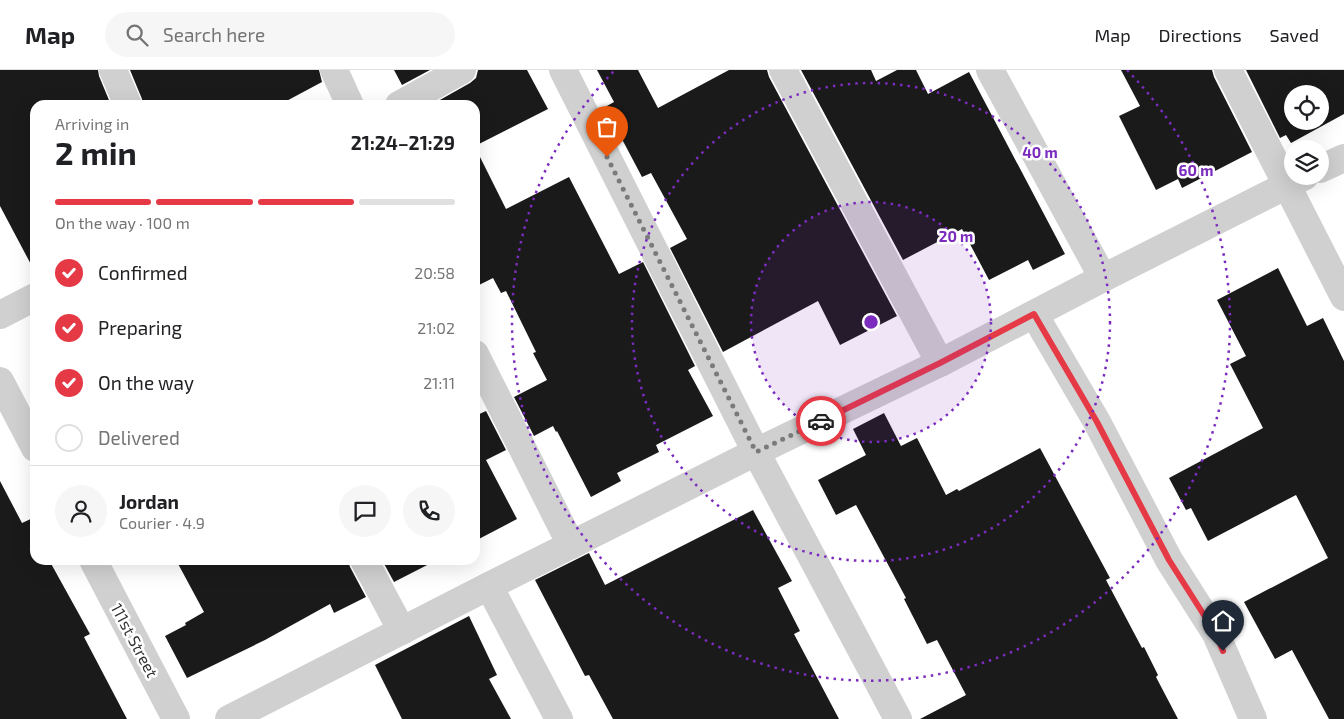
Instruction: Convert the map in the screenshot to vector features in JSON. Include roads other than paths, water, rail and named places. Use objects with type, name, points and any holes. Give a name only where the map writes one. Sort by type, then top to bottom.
[{"type":"street","points":[[112,70],[126,100]]},
{"type":"street","points":[[334,70],[348,100]]},
{"type":"street","points":[[408,100],[462,70]]},
{"type":"street","points":[[562,70],[756,452],[898,719]]},
{"type":"street","points":[[783,70],[940,363]]},
{"type":"street","points":[[990,70],[1103,278]]},
{"type":"street","points":[[1228,70],[1284,161]]},
{"type":"street","points":[[1329,165],[1344,158]]},
{"type":"street","points":[[229,719],[756,452],[940,363],[1288,185]]},
{"type":"street","points":[[1298,185],[1344,297]]},
{"type":"street","points":[[0,315],[30,300]]},
{"type":"street","points":[[1034,314],[1097,422],[1169,560],[1216,634],[1253,719]]},
{"type":"street","points":[[480,364],[571,546]]},
{"type":"street","points":[[0,382],[30,439]]},
{"type":"street","name":"111st Street","points":[[96,565],[176,719]]},
{"type":"street","points":[[367,565],[402,630]]},
{"type":"street","points":[[489,586],[559,719]]}]
